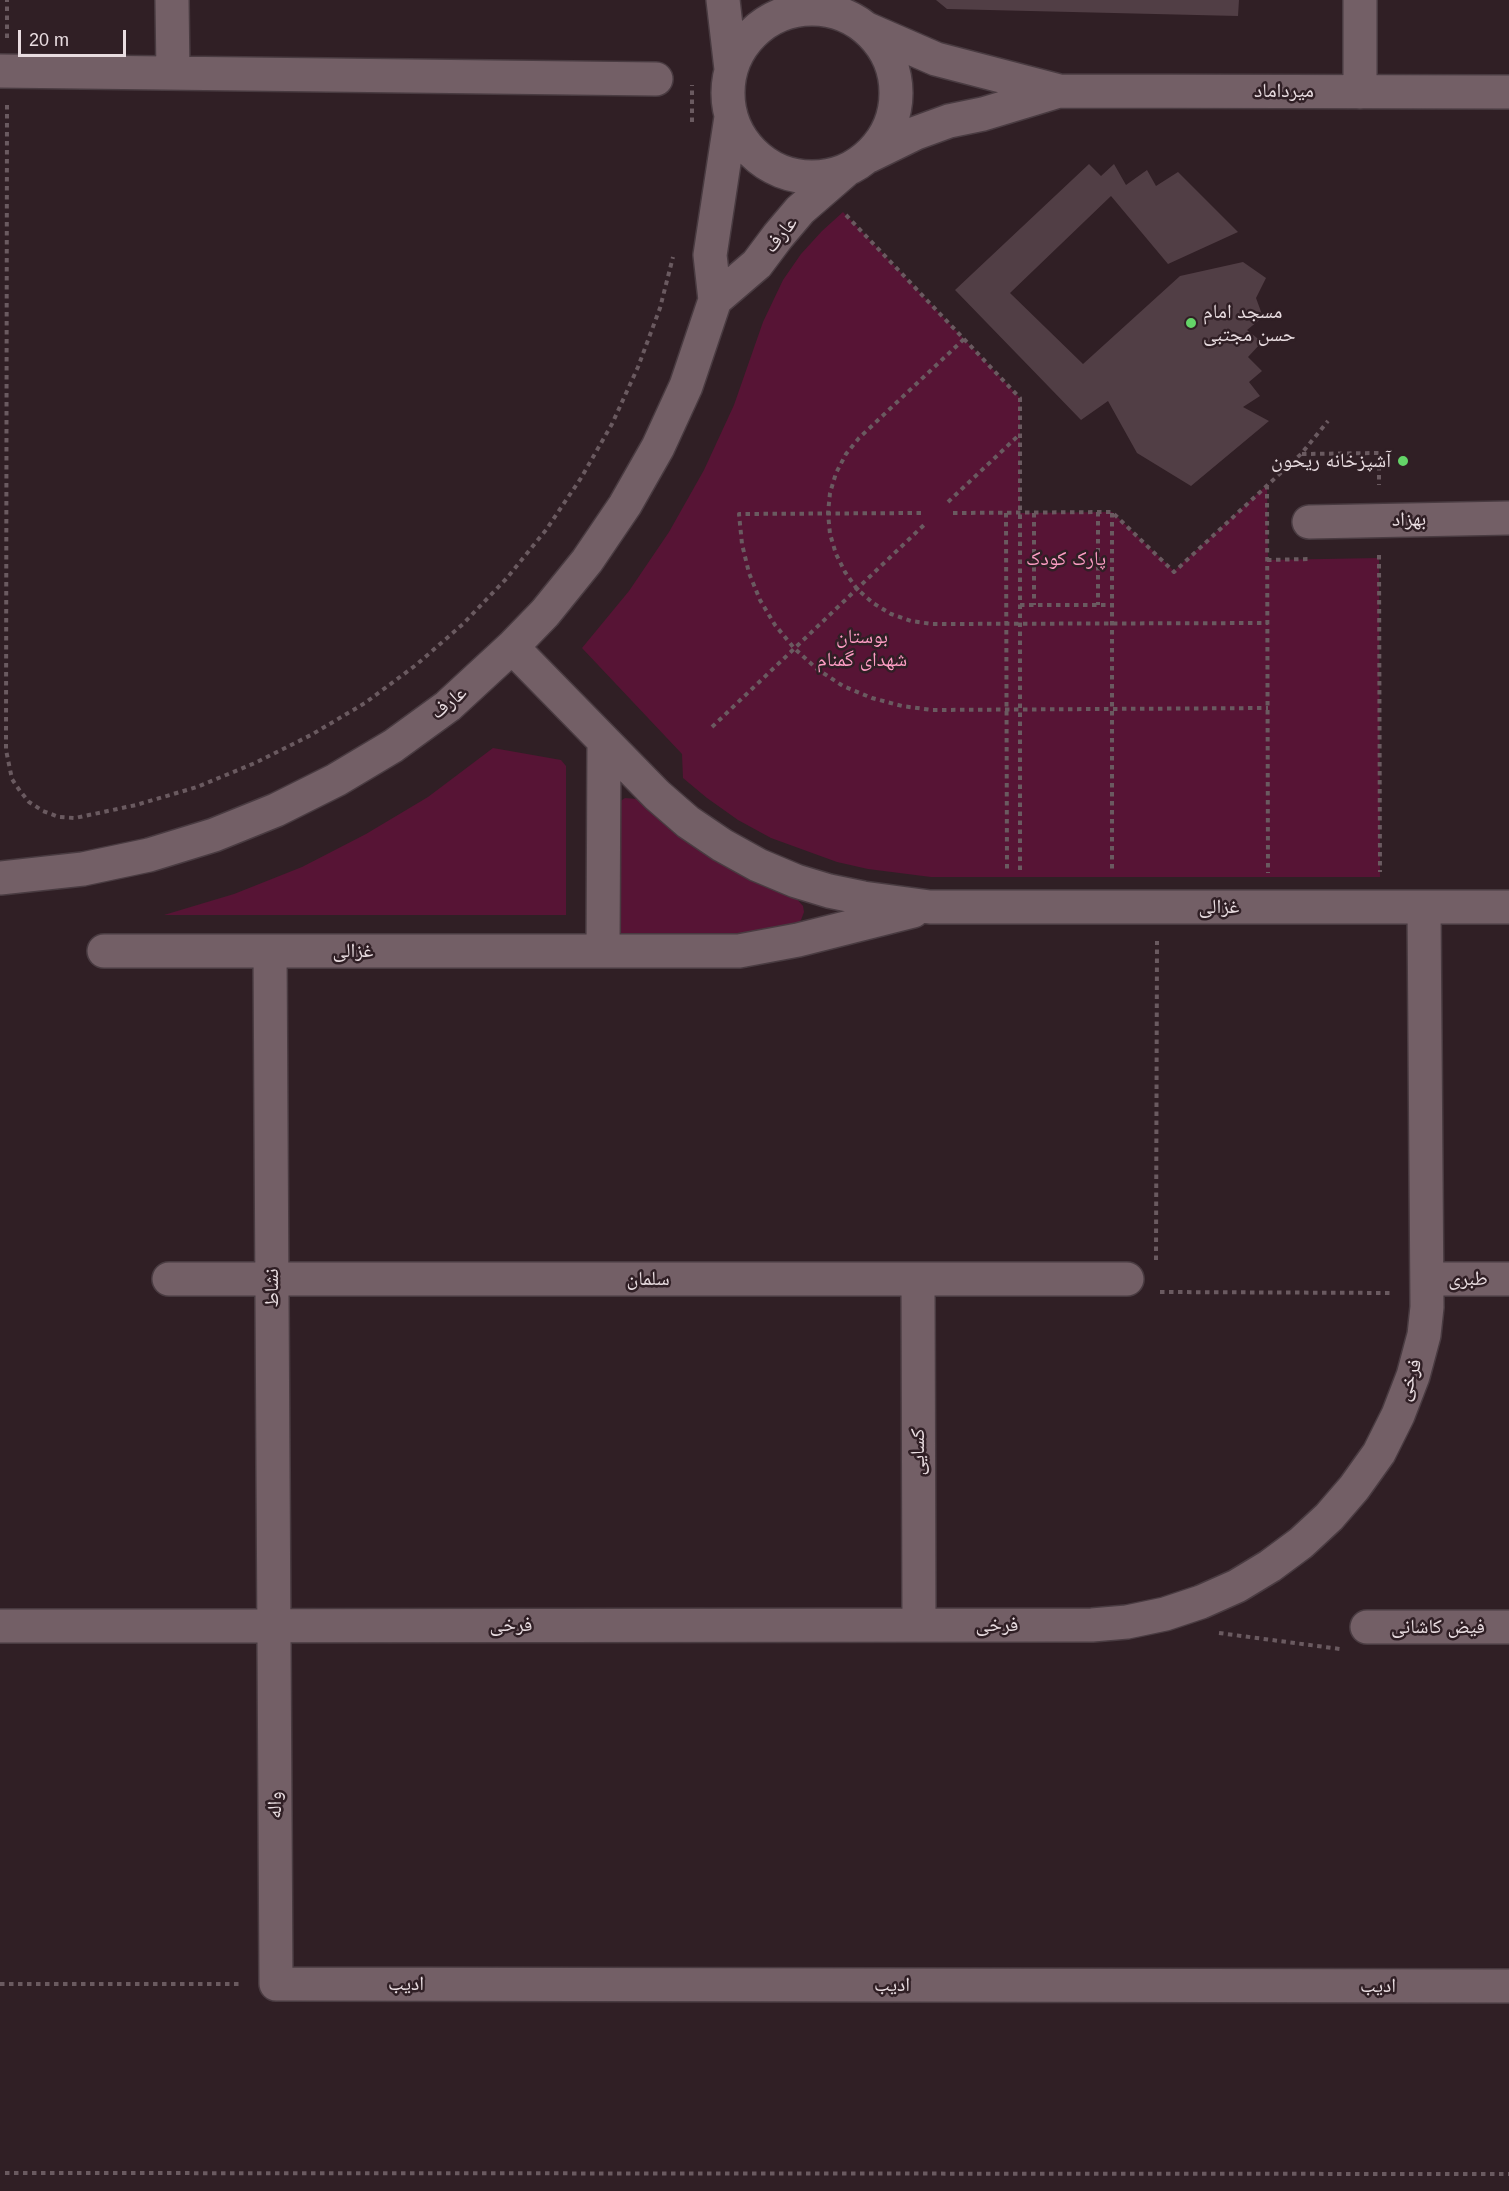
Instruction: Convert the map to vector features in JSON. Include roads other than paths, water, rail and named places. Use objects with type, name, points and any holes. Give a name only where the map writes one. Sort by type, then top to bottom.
[{"type":"street","points":[[172,0],[173,74]]},
{"type":"street","points":[[723,0],[731,69],[728,93],[731,117],[741,138],[756,156],[776,169],[799,176],[824,176],[857,163],[882,138],[893,117],[896,93],[890,62],[883,48],[848,15],[824,10],[800,10],[777,16],[757,29],[741,47],[731,69]]},
{"type":"street","points":[[1360,0],[1360,92]]},
{"type":"street","name":"میرداماد","points":[[848,15],[936,58],[1059,91],[1509,92]]},
{"type":"street","points":[[3,71],[656,79]]},
{"type":"street","name":"میرداماد","points":[[857,163],[916,133],[949,121],[983,114],[1059,91]]},
{"type":"street","name":"عارف","points":[[0,878],[83,869],[149,855],[214,835],[276,810],[336,780],[393,746],[448,706],[545,613],[587,561],[625,505],[658,447],[686,386],[715,300],[710,255],[731,117]]},
{"type":"street","name":"عارف","points":[[715,300],[758,264],[801,210],[857,163]]},
{"type":"street","name":"بهزاد","points":[[1309,522],[1509,518]]},
{"type":"street","name":"غزالی","points":[[512,647],[657,795],[688,822],[722,845],[758,865],[829,891],[930,907],[1509,907]]},
{"type":"street","points":[[603,951],[604,741]]},
{"type":"street","name":"غزالی","points":[[104,951],[739,951],[798,940],[930,907]]},
{"type":"street","name":"فرخی","points":[[0,1626],[1092,1625],[1127,1622],[1165,1614],[1201,1602],[1237,1586],[1270,1566],[1301,1543],[1329,1517],[1354,1488],[1379,1453],[1398,1415],[1413,1376],[1424,1335],[1428,1279],[1424,907]]},
{"type":"street","name":"نشاط","points":[[270,951],[274,1626]]},
{"type":"street","name":"سلمان","points":[[169,1280],[1146,1278]]},
{"type":"street","name":"کسایی","points":[[918,1279],[919,1625]]},
{"type":"street","name":"طبری","points":[[1428,1279],[1509,1279]]},
{"type":"street","name":"واله","points":[[262,1984],[274,1626]]},
{"type":"street","name":"فیض کاشانی","points":[[1367,1627],[1509,1627]]},
{"type":"street","name":"ادیب","points":[[262,1984],[1509,1986]]},
{"type":"place","name":"مسجد امام حسن مجتبی","points":[[1191,323]]},
{"type":"place","name":"آشپزخانه ریحون","points":[[1403,461]]},
{"type":"park label","name":"پارک کودک","points":[[1066,559]]},
{"type":"park label","name":"بوستان شهدای گمنام","points":[[862,648]]}]
